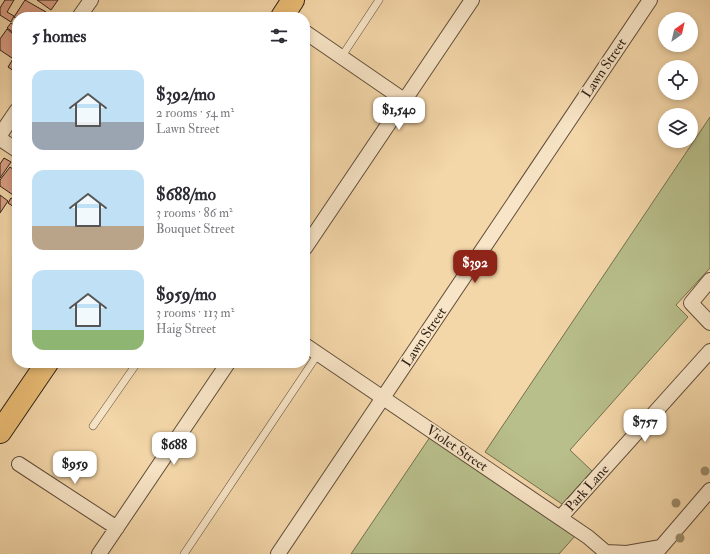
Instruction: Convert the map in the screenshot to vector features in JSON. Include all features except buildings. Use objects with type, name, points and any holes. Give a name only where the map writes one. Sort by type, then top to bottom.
[{"type":"main road","points":[[271,12],[279,0]]},
{"type":"main road","points":[[285,12],[293,0]]},
{"type":"main road","points":[[0,412],[30,368]]},
{"type":"main road","points":[[0,432],[44,368]]},
{"type":"street","points":[[83,12],[91,0]]},
{"type":"street","points":[[310,241],[472,0]]},
{"type":"street","name":"Lawn Street","points":[[278,554],[650,0]]},
{"type":"street","points":[[310,35],[404,100]]},
{"type":"street","points":[[0,135],[12,117]]},
{"type":"street","points":[[0,139],[12,147]]},
{"type":"street","points":[[710,280],[691,303],[710,323]]},
{"type":"street","name":"Violet Street","points":[[310,348],[588,537],[607,553]]},
{"type":"street","name":"Park Lane","points":[[560,518],[710,351]]},
{"type":"street","points":[[99,554],[225,368]]},
{"type":"street","points":[[19,464],[117,528]]},
{"type":"street","points":[[607,553],[658,550],[710,490]]},
{"type":"lane","points":[[342,56],[379,0]]},
{"type":"lane","points":[[310,366],[318,354]]},
{"type":"lane","points":[[93,426],[134,368]]},
{"type":"lane","points":[[184,554],[309,368]]},
{"type":"green space","points":[[710,117],[710,268],[676,305],[688,317],[570,450],[592,471],[562,504],[485,452],[689,148],[698,148],[698,135]]},
{"type":"green space","points":[[430,437],[575,536],[559,554],[351,554]]}]
